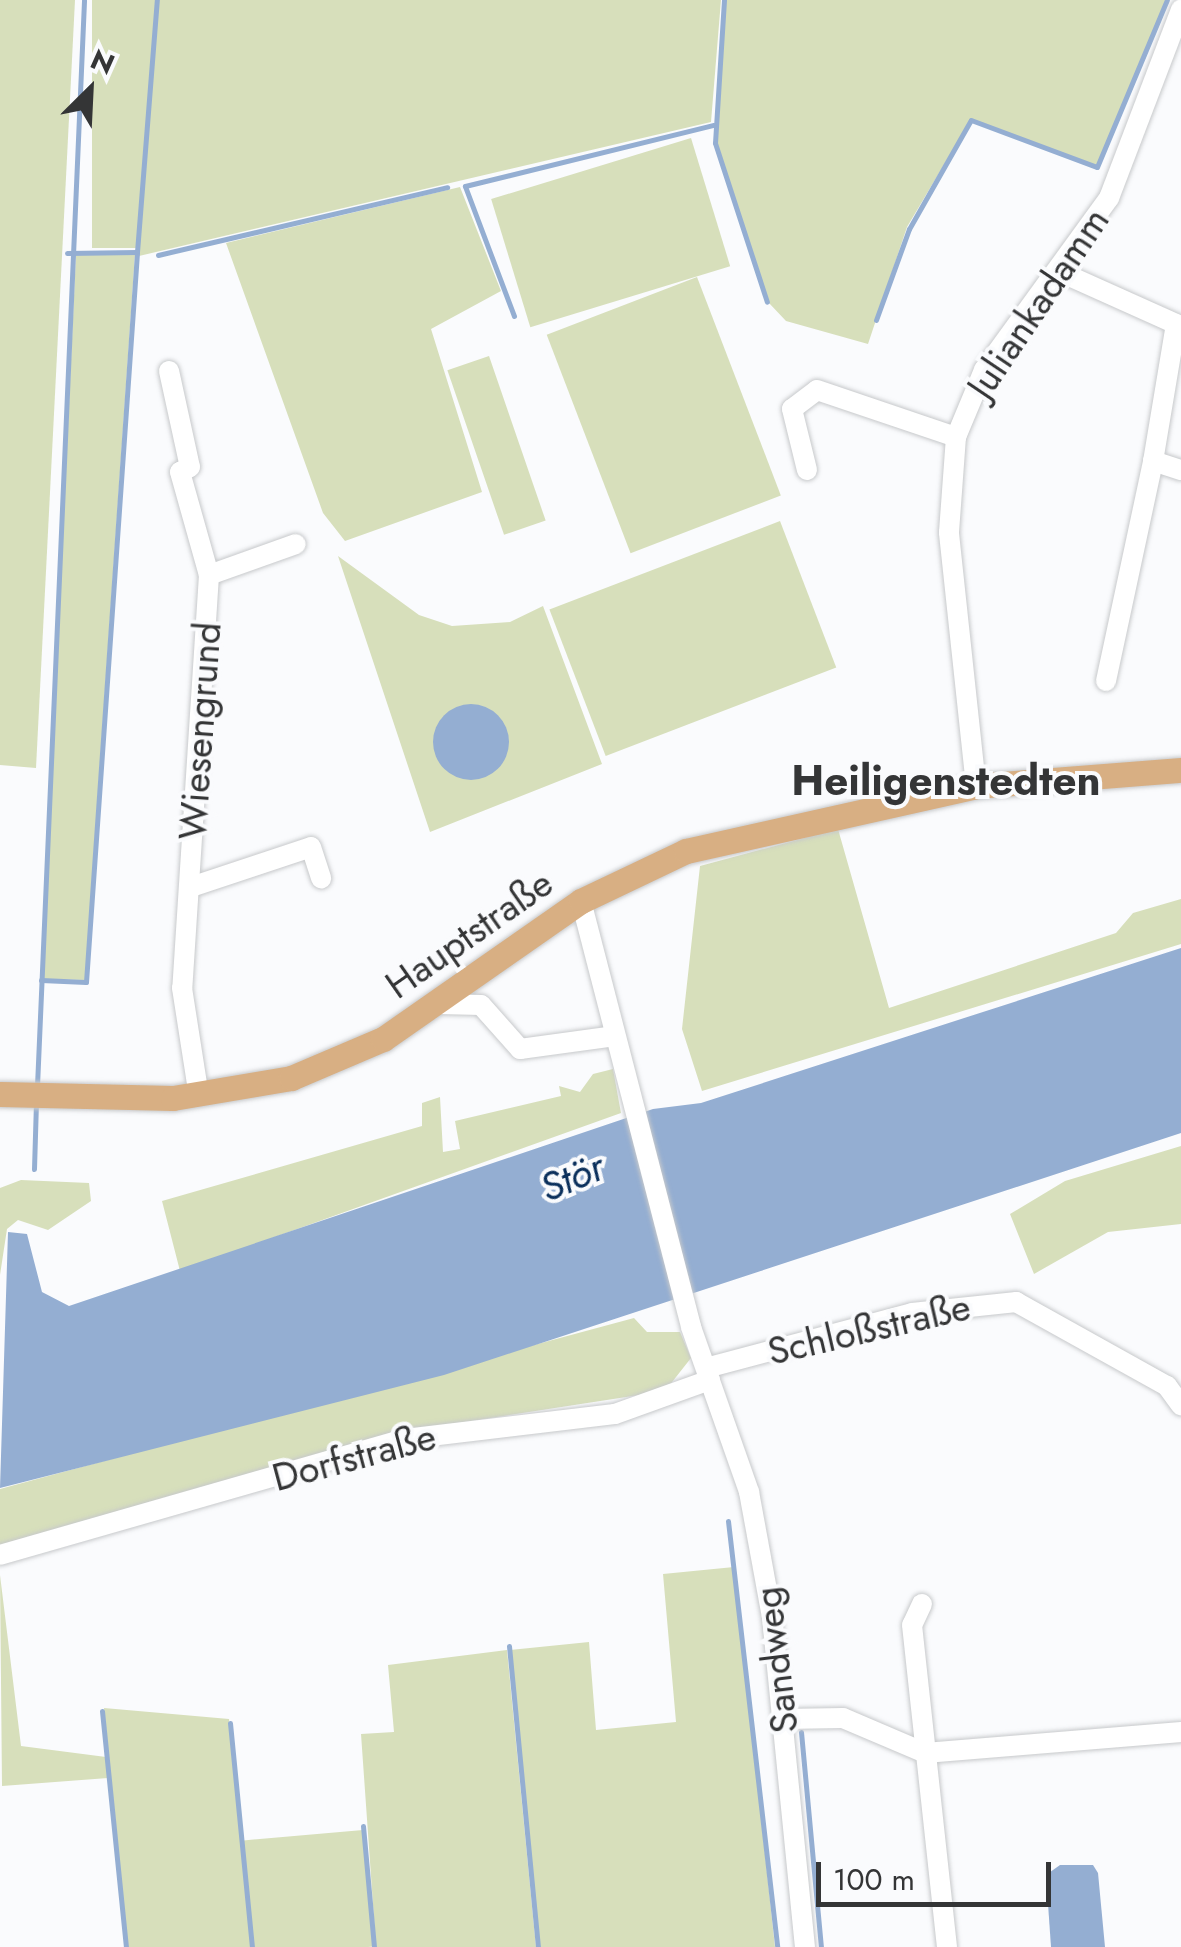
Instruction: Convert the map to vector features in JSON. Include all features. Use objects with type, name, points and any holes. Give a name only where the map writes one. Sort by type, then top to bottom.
[{"type":"main road","name":"Hauptstraße","points":[[22,1096],[199,1096],[315,1070],[440,1004],[581,901],[686,851],[976,786],[1181,770]]},
{"type":"street","name":"Juliankadamm","points":[[976,786],[949,532],[956,438],[984,370],[1058,271],[1118,181],[1181,9]]},
{"type":"street","points":[[1058,271],[1176,324],[1153,461],[1106,681]]},
{"type":"street","name":"Wiesengrund","points":[[169,371],[190,467],[180,472],[209,575],[182,988],[199,1096]]},
{"type":"street","points":[[807,470],[792,408],[816,390],[956,438]]},
{"type":"street","points":[[1153,461],[1181,470]]},
{"type":"street","name":"Wiesengrund","points":[[209,575],[296,544]]},
{"type":"street","name":"Wiesengrund","points":[[190,886],[311,847],[321,878]]},
{"type":"street","name":"Sandweg","points":[[581,901],[688,1318],[749,1492],[784,1719],[805,1947]]},
{"type":"street","points":[[440,1004],[480,1005],[520,1049],[615,1036]]},
{"type":"street","name":"Schloßstraße","points":[[708,1374],[912,1313],[1016,1302],[1168,1386],[1181,1405]]},
{"type":"street","name":"Dorfstraße","points":[[0,1555],[406,1439],[615,1414],[708,1374]]},
{"type":"street","points":[[922,1604],[912,1626],[947,1947]]},
{"type":"street","points":[[784,1719],[859,1722],[925,1753],[1181,1732]]},
{"type":"green space","points":[[0,0],[75,0],[36,768],[0,765]]},
{"type":"green space","points":[[92,0],[155,0],[155,248],[92,248]]},
{"type":"green space","points":[[159,0],[721,0],[711,122],[139,256]]},
{"type":"green space","points":[[726,0],[1166,0],[1097,166],[971,119],[907,227],[868,344],[786,321],[769,303],[717,143]]},
{"type":"green space","points":[[691,138],[730,266],[530,327],[491,199]]},
{"type":"green space","points":[[460,187],[501,291],[431,329],[482,492],[345,541],[323,513],[226,243]]},
{"type":"green space","points":[[76,254],[135,254],[85,980],[42,979]]},
{"type":"green space","points":[[697,277],[781,495],[631,553],[547,335]]},
{"type":"green space","points":[[489,356],[546,521],[504,535],[447,370]]},
{"type":"green space","points":[[780,521],[836,668],[606,756],[549,610]]},
{"type":"green space","points":[[338,556],[419,615],[452,626],[510,622],[543,606],[602,764],[430,832]]},
{"type":"green space","points":[[838,829],[889,1008],[1116,933],[1133,913],[1181,899],[1181,944],[702,1091],[682,1029],[700,866]]},
{"type":"green space","points":[[613,1069],[621,1113],[180,1271],[162,1201],[422,1126],[422,1103],[440,1097],[443,1152],[460,1149],[455,1121],[561,1096],[559,1086],[580,1092],[593,1074]]},
{"type":"green space","points":[[1181,1146],[1181,1224],[1108,1232],[1034,1274],[1010,1214],[1065,1181]]},
{"type":"green space","points":[[21,1180],[89,1183],[91,1201],[48,1230],[18,1220],[7,1229],[0,1275],[0,1188]]},
{"type":"green space","points":[[634,1318],[647,1332],[680,1332],[691,1358],[665,1391],[393,1433],[0,1547],[0,1489]]},
{"type":"green space","points":[[734,1567],[775,1947],[539,1947],[510,1650],[589,1642],[596,1730],[676,1722],[663,1574]]},
{"type":"green space","points":[[0,1575],[21,1746],[106,1757],[108,1778],[2,1786]]},
{"type":"green space","points":[[507,1650],[536,1947],[376,1947],[361,1734],[394,1732],[388,1665]]},
{"type":"green space","points":[[104,1708],[229,1719],[251,1947],[128,1947]]},
{"type":"green space","points":[[363,1830],[373,1947],[253,1947],[243,1840]]},
{"type":"water","points":[[471,704],[498,715],[509,742],[498,769],[471,780],[444,769],[433,742],[444,715]]},
{"type":"water","name":"Stör","points":[[1181,948],[1181,1133],[444,1375],[0,1488],[8,1232],[27,1234],[42,1292],[69,1306],[653,1109],[701,1103]]},
{"type":"water","points":[[1060,1865],[1093,1865],[1098,1873],[1105,1947],[1051,1947],[1046,1875]]},
{"type":"waterway","points":[[37,1086],[84,0]]},
{"type":"waterway","points":[[137,252],[157,0]]},
{"type":"waterway","points":[[724,0],[715,143],[767,302]]},
{"type":"waterway","points":[[876,320],[909,229],[971,120],[1097,167],[1167,0]]},
{"type":"waterway","points":[[514,316],[465,186],[714,125]]},
{"type":"waterway","points":[[158,255],[447,187]]},
{"type":"waterway","points":[[41,980],[86,982],[137,252],[67,253]]},
{"type":"waterway","points":[[34,1169],[36,1102]]},
{"type":"waterway","points":[[728,1521],[777,1947]]},
{"type":"waterway","points":[[509,1646],[538,1947]]},
{"type":"waterway","points":[[102,1711],[126,1947]]},
{"type":"waterway","points":[[230,1723],[252,1947]]},
{"type":"waterway","points":[[801,1732],[821,1947]]},
{"type":"waterway","points":[[363,1826],[374,1947]]},
{"type":"district","name":"Heiligenstedten","points":[[946,781]]}]
